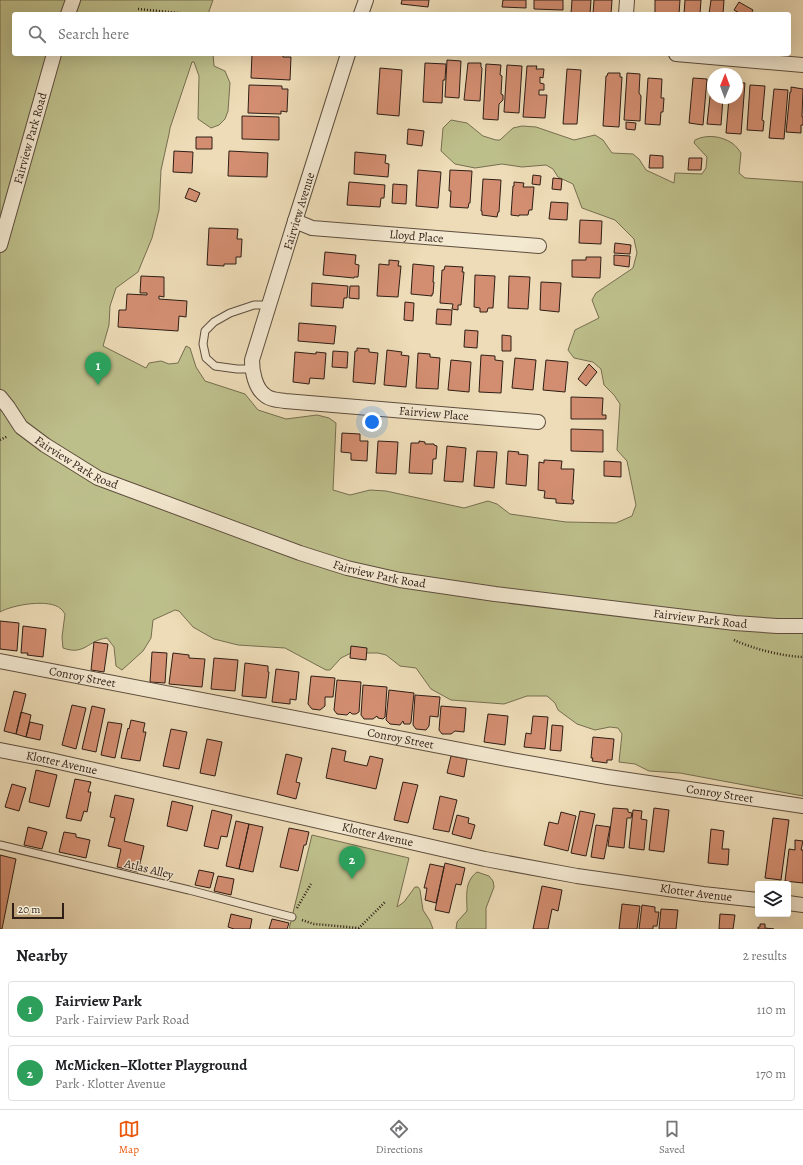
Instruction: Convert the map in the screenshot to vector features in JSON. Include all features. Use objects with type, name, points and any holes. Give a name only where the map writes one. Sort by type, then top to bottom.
[{"type":"street","points":[[69,12],[73,0]]},
{"type":"street","points":[[362,12],[366,0]]},
{"type":"street","points":[[626,12],[627,0]]},
{"type":"street","name":"Fairview Park Road","points":[[0,245],[53,56]]},
{"type":"street","name":"Fairview Avenue","points":[[252,369],[252,360],[347,56]]},
{"type":"street","points":[[699,56],[803,65]]},
{"type":"street","name":"Lloyd Place","points":[[295,221],[312,228],[539,246]]},
{"type":"street","name":"Fairview Place","points":[[252,369],[260,390],[265,396],[272,399],[538,422]]},
{"type":"street","name":"Fairview Park Road","points":[[0,397],[21,427],[45,445],[98,478],[300,553],[347,568],[400,580],[495,594],[735,623],[803,626]]},
{"type":"street","name":"Conroy Street","points":[[0,661],[512,760],[608,777],[803,806]]},
{"type":"street","name":"Klotter Avenue","points":[[0,750],[46,759],[485,859],[577,876],[703,894],[755,900]]},
{"type":"street","points":[[791,903],[803,905]]},
{"type":"lane","points":[[252,369],[237,369],[215,366],[206,358],[203,344],[205,331],[214,322],[230,313],[254,305],[269,305]]},
{"type":"lane","name":"Atlas Alley","points":[[0,845],[189,890],[292,917]]},
{"type":"path","points":[[138,10],[164,12]]},
{"type":"path","points":[[730,638],[756,648],[803,657]]},
{"type":"path","points":[[311,884],[292,917],[314,924],[359,928],[386,900]]},
{"type":"green space","points":[[0,0],[213,0],[209,12],[12,12],[12,56],[213,56],[214,66],[225,71],[230,83],[228,111],[225,119],[219,125],[211,128],[198,119],[199,76],[194,62],[192,62],[170,128],[161,170],[159,210],[152,238],[138,272],[116,288],[110,306],[109,325],[103,346],[146,368],[149,363],[161,361],[169,364],[178,363],[186,346],[190,348],[196,367],[205,381],[245,394],[258,410],[286,419],[317,415],[329,418],[336,423],[333,490],[350,495],[370,490],[386,491],[464,508],[488,501],[497,504],[510,514],[566,522],[616,523],[632,516],[636,505],[627,461],[617,450],[620,404],[614,395],[604,385],[601,369],[593,362],[574,358],[568,350],[575,330],[599,318],[592,300],[596,293],[633,268],[637,253],[634,239],[615,220],[582,208],[573,184],[558,177],[553,169],[546,165],[522,167],[502,164],[475,168],[455,164],[441,151],[443,128],[451,120],[467,123],[483,136],[496,140],[500,140],[513,128],[522,126],[536,127],[574,140],[595,135],[603,140],[612,153],[633,154],[639,159],[646,170],[674,183],[675,173],[702,174],[706,168],[707,157],[694,143],[695,140],[709,136],[719,137],[732,143],[741,153],[739,173],[745,178],[803,182],[803,796],[680,773],[649,771],[635,764],[619,762],[622,734],[618,728],[610,727],[595,730],[577,724],[558,710],[555,703],[547,696],[527,696],[504,704],[451,700],[431,689],[416,668],[400,666],[386,655],[378,653],[351,653],[341,658],[330,670],[326,670],[285,648],[238,645],[214,639],[193,627],[179,611],[175,610],[153,620],[151,638],[143,651],[122,670],[116,666],[114,647],[107,638],[101,639],[82,649],[70,650],[63,648],[62,637],[65,614],[62,609],[56,606],[40,603],[13,607],[0,612]]},
{"type":"green space","points":[[312,835],[409,858],[397,907],[404,902],[415,887],[418,887],[420,890],[423,910],[433,929],[289,929]]},
{"type":"green space","points":[[477,872],[489,876],[493,881],[494,887],[486,908],[486,929],[456,929],[457,922],[467,911],[468,885],[470,880]]},
{"type":"building","points":[[402,0],[429,0],[428,7],[401,4]]},
{"type":"building","points":[[503,0],[526,0],[526,8],[502,7]]},
{"type":"building","points":[[534,0],[563,0],[563,10],[534,9]]},
{"type":"building","points":[[572,0],[591,0],[590,12],[571,12]]},
{"type":"building","points":[[594,0],[612,0],[611,12],[593,12]]},
{"type":"building","points":[[655,0],[680,0],[679,12],[655,12]]},
{"type":"building","points":[[685,0],[701,0],[700,12],[684,12]]},
{"type":"building","points":[[711,0],[724,0],[723,12],[709,12]]},
{"type":"building","points":[[739,2],[753,10],[752,12],[738,12],[734,10]]},
{"type":"building","points":[[252,56],[291,57],[290,80],[251,78]]},
{"type":"building","points":[[447,60],[461,61],[459,98],[445,97]]},
{"type":"building","points":[[425,63],[446,64],[445,80],[443,80],[442,103],[423,102]]},
{"type":"building","points":[[468,63],[481,63],[480,101],[464,100]]},
{"type":"building","points":[[486,64],[501,65],[501,94],[503,95],[503,100],[499,104],[498,120],[483,119]]},
{"type":"building","points":[[507,65],[522,66],[519,113],[504,112]]},
{"type":"building","points":[[527,66],[537,66],[536,69],[544,69],[543,78],[540,77],[540,83],[544,84],[544,90],[539,90],[539,95],[547,95],[545,118],[523,117]]},
{"type":"building","points":[[380,68],[402,70],[399,116],[377,114]]},
{"type":"building","points":[[567,69],[581,70],[577,124],[563,124]]},
{"type":"building","points":[[608,73],[620,73],[620,77],[622,77],[619,127],[603,126],[606,76]]},
{"type":"building","points":[[627,73],[640,74],[640,121],[624,120]]},
{"type":"building","points":[[648,78],[662,79],[661,98],[664,98],[660,125],[645,124]]},
{"type":"building","points":[[693,78],[707,79],[703,125],[689,123]]},
{"type":"building","points":[[743,83],[745,83],[741,134],[726,133],[728,104],[743,104]]},
{"type":"building","points":[[249,85],[282,86],[282,89],[288,89],[287,112],[281,111],[281,114],[248,113]]},
{"type":"building","points":[[750,85],[765,86],[762,120],[764,121],[763,131],[747,130]]},
{"type":"building","points":[[791,87],[803,89],[803,125],[801,125],[801,133],[786,132]]},
{"type":"building","points":[[774,89],[788,90],[784,139],[769,138]]},
{"type":"building","points":[[709,104],[723,104],[721,125],[707,124]]},
{"type":"building","points":[[242,116],[279,117],[279,140],[242,139]]},
{"type":"building","points":[[626,122],[636,123],[635,130],[626,129]]},
{"type":"building","points":[[408,129],[424,131],[422,146],[407,144]]},
{"type":"building","points":[[196,137],[212,137],[212,149],[196,149]]},
{"type":"building","points":[[174,151],[193,152],[192,173],[173,172]]},
{"type":"building","points":[[229,151],[268,153],[267,177],[228,176]]},
{"type":"building","points":[[355,152],[386,155],[385,163],[389,164],[388,177],[354,174]]},
{"type":"building","points":[[650,155],[663,156],[663,168],[649,168]]},
{"type":"building","points":[[689,158],[702,158],[701,170],[688,170]]},
{"type":"building","points":[[418,170],[441,172],[438,208],[416,206]]},
{"type":"building","points":[[450,170],[472,171],[470,203],[468,208],[450,207]]},
{"type":"building","points":[[533,175],[541,176],[540,185],[532,184]]},
{"type":"building","points":[[553,178],[562,179],[561,190],[552,189]]},
{"type":"building","points":[[483,179],[501,180],[499,212],[497,217],[482,215]]},
{"type":"building","points":[[349,182],[385,185],[384,198],[381,198],[380,207],[347,205]]},
{"type":"building","points":[[514,182],[524,183],[523,187],[534,187],[532,210],[529,210],[528,215],[511,215]]},
{"type":"building","points":[[393,184],[407,185],[406,204],[392,203]]},
{"type":"building","points":[[189,188],[200,193],[196,202],[185,198]]},
{"type":"building","points":[[551,202],[568,203],[567,220],[549,219]]},
{"type":"building","points":[[580,220],[602,221],[601,244],[579,243]]},
{"type":"building","points":[[209,228],[238,229],[237,239],[242,239],[241,257],[236,257],[236,264],[224,264],[224,266],[207,265]]},
{"type":"building","points":[[615,243],[631,245],[630,254],[614,253]]},
{"type":"building","points":[[325,252],[356,255],[355,264],[359,265],[358,277],[354,278],[323,275]]},
{"type":"building","points":[[614,255],[630,256],[629,267],[614,265]]},
{"type":"building","points":[[586,257],[601,257],[600,278],[572,277],[572,260],[586,260]]},
{"type":"building","points":[[389,260],[399,261],[398,266],[401,266],[398,297],[377,296],[379,264],[389,265]]},
{"type":"building","points":[[413,264],[434,266],[432,296],[411,294]]},
{"type":"building","points":[[445,266],[463,267],[462,272],[464,272],[461,305],[458,305],[458,310],[452,309],[453,304],[440,303],[442,270],[444,270]]},
{"type":"building","points":[[475,275],[495,276],[493,308],[488,308],[487,312],[480,312],[480,308],[474,307]]},
{"type":"building","points":[[141,276],[164,277],[164,297],[159,296],[159,299],[187,301],[186,317],[179,316],[178,331],[118,327],[119,310],[126,310],[127,294],[147,295],[147,293],[140,293]]},
{"type":"building","points":[[509,276],[530,277],[528,309],[508,308]]},
{"type":"building","points":[[541,282],[561,283],[559,312],[540,310]]},
{"type":"building","points":[[312,283],[348,286],[347,298],[344,298],[343,308],[311,306]]},
{"type":"building","points":[[350,286],[359,286],[359,299],[349,298]]},
{"type":"building","points":[[405,302],[414,303],[413,321],[404,320]]},
{"type":"building","points":[[437,309],[452,310],[451,325],[436,324]]},
{"type":"building","points":[[299,323],[336,326],[334,344],[298,341]]},
{"type":"building","points":[[465,330],[478,331],[477,348],[464,347]]},
{"type":"building","points":[[502,335],[511,336],[511,351],[502,351]]},
{"type":"building","points":[[357,348],[369,349],[369,352],[378,353],[375,384],[353,382],[355,351],[357,351]]},
{"type":"building","points":[[387,350],[402,352],[401,355],[409,356],[406,387],[384,385]]},
{"type":"building","points":[[333,351],[348,352],[347,368],[332,367]]},
{"type":"building","points":[[295,352],[316,354],[316,352],[326,353],[324,379],[310,378],[309,384],[293,382]]},
{"type":"building","points":[[418,353],[430,354],[430,357],[440,358],[438,389],[416,388]]},
{"type":"building","points":[[481,355],[495,356],[495,360],[503,361],[501,393],[479,392]]},
{"type":"building","points":[[515,358],[536,360],[533,390],[512,388]]},
{"type":"building","points":[[451,360],[471,362],[469,392],[448,390]]},
{"type":"building","points":[[546,360],[568,362],[565,392],[543,390]]},
{"type":"building","points":[[589,364],[597,372],[586,386],[578,379]]},
{"type":"building","points":[[571,397],[603,398],[602,415],[606,415],[606,419],[571,419]]},
{"type":"building","points":[[571,429],[603,430],[603,452],[571,451]]},
{"type":"building","points":[[342,433],[360,434],[360,441],[368,441],[367,461],[351,460],[351,453],[341,452]]},
{"type":"building","points":[[378,441],[398,442],[396,474],[376,473]]},
{"type":"building","points":[[419,441],[425,442],[425,444],[434,444],[437,446],[436,459],[433,459],[432,474],[409,473],[411,443],[419,443]]},
{"type":"building","points":[[447,446],[466,448],[463,482],[444,481]]},
{"type":"building","points":[[477,451],[497,452],[494,488],[474,486]]},
{"type":"building","points":[[508,451],[528,455],[526,486],[506,484]]},
{"type":"building","points":[[544,460],[562,461],[561,469],[574,469],[573,504],[556,503],[556,499],[544,498],[545,491],[538,490],[539,462],[544,463]]},
{"type":"building","points":[[604,461],[621,462],[621,477],[604,476]]},
{"type":"building","points":[[0,621],[19,623],[17,651],[0,649]]},
{"type":"building","points":[[23,626],[46,629],[43,657],[27,655],[28,653],[21,653]]},
{"type":"building","points":[[94,642],[108,644],[104,672],[91,670]]},
{"type":"building","points":[[351,646],[367,648],[366,660],[350,658]]},
{"type":"building","points":[[152,652],[167,653],[165,683],[150,682]]},
{"type":"building","points":[[173,653],[189,655],[189,658],[205,659],[202,687],[169,684]]},
{"type":"building","points":[[214,658],[238,660],[235,691],[211,689]]},
{"type":"building","points":[[245,663],[268,666],[269,672],[266,698],[242,696]]},
{"type":"building","points":[[276,669],[299,672],[296,700],[290,699],[290,704],[272,702]]},
{"type":"building","points":[[311,676],[335,678],[333,697],[325,697],[325,706],[320,710],[312,709],[308,704]]},
{"type":"building","points":[[337,680],[361,682],[359,712],[356,714],[352,714],[350,712],[347,715],[337,714],[334,710]]},
{"type":"building","points":[[363,685],[387,687],[385,717],[383,719],[378,718],[377,716],[373,719],[364,719],[361,715]]},
{"type":"building","points":[[389,690],[414,693],[410,724],[404,724],[403,721],[400,725],[390,724],[386,720]]},
{"type":"building","points":[[14,691],[26,694],[16,734],[4,731]]},
{"type":"building","points":[[415,695],[440,697],[438,717],[430,716],[429,726],[426,730],[416,729],[413,725]]},
{"type":"building","points":[[72,705],[86,708],[76,749],[62,745]]},
{"type":"building","points":[[92,706],[105,709],[96,752],[82,749]]},
{"type":"building","points":[[441,706],[466,708],[464,732],[455,731],[451,734],[442,734],[439,730]]},
{"type":"building","points":[[21,712],[31,715],[26,737],[16,734]]},
{"type":"building","points":[[488,714],[508,716],[505,745],[484,742]]},
{"type":"building","points":[[533,716],[548,717],[545,749],[524,747],[526,733],[531,734]]},
{"type":"building","points":[[131,720],[145,723],[143,732],[146,732],[140,761],[121,758]]},
{"type":"building","points":[[30,722],[43,725],[40,740],[26,737]]},
{"type":"building","points":[[108,722],[122,724],[115,758],[101,755]]},
{"type":"building","points":[[552,725],[563,726],[561,751],[550,750]]},
{"type":"building","points":[[171,729],[187,732],[179,769],[163,766]]},
{"type":"building","points":[[593,737],[614,739],[612,760],[607,760],[607,763],[592,761]]},
{"type":"building","points":[[207,739],[222,742],[215,776],[200,773]]},
{"type":"building","points":[[332,748],[346,751],[344,761],[367,766],[370,756],[383,759],[376,789],[326,778]]},
{"type":"building","points":[[286,754],[302,758],[296,782],[300,783],[296,799],[277,794]]},
{"type":"building","points":[[451,756],[467,759],[464,777],[447,773]]},
{"type":"building","points":[[36,770],[57,775],[49,807],[29,802]]},
{"type":"building","points":[[75,779],[91,782],[88,792],[91,792],[87,812],[84,811],[81,821],[66,818]]},
{"type":"building","points":[[403,782],[418,785],[408,823],[394,820]]},
{"type":"building","points":[[12,784],[26,788],[19,811],[5,807]]},
{"type":"building","points":[[115,795],[134,799],[124,841],[144,846],[138,872],[117,867],[121,849],[108,846],[115,818],[110,817]]},
{"type":"building","points":[[440,796],[457,800],[449,832],[433,829]]},
{"type":"building","points":[[172,801],[193,806],[187,831],[167,826]]},
{"type":"building","points":[[613,808],[628,809],[628,812],[632,813],[631,818],[627,818],[624,848],[608,846]]},
{"type":"building","points":[[654,808],[669,810],[664,852],[649,850]]},
{"type":"building","points":[[212,810],[232,815],[227,837],[221,836],[218,849],[204,846]]},
{"type":"building","points":[[633,810],[642,811],[641,819],[647,820],[644,850],[629,848]]},
{"type":"building","points":[[580,811],[595,814],[586,856],[571,853]]},
{"type":"building","points":[[561,812],[576,816],[568,851],[544,845],[549,822],[558,824]]},
{"type":"building","points":[[457,815],[469,818],[468,823],[475,825],[471,839],[452,834]]},
{"type":"building","points":[[773,818],[789,820],[781,880],[765,878]]},
{"type":"building","points":[[236,821],[249,824],[239,869],[226,866]]},
{"type":"building","points":[[249,824],[263,827],[253,872],[239,869]]},
{"type":"building","points":[[596,825],[610,827],[604,859],[591,857]]},
{"type":"building","points":[[28,827],[47,832],[42,849],[24,845]]},
{"type":"building","points":[[289,828],[309,832],[306,845],[304,845],[298,871],[280,867]]},
{"type":"building","points":[[711,829],[724,831],[722,849],[729,849],[728,865],[708,863]]},
{"type":"building","points":[[64,832],[76,834],[76,837],[90,840],[86,858],[59,852]]},
{"type":"building","points":[[795,840],[803,841],[801,850],[803,850],[803,883],[785,881],[789,849],[795,850]]},
{"type":"building","points":[[0,855],[16,859],[2,929],[0,929]]},
{"type":"building","points":[[445,863],[465,868],[461,885],[456,884],[449,913],[435,910]]},
{"type":"building","points":[[430,864],[444,867],[436,903],[425,900],[427,888],[424,888]]},
{"type":"building","points":[[199,870],[214,873],[210,888],[195,885]]},
{"type":"building","points":[[218,876],[234,879],[231,895],[214,891]]},
{"type":"building","points":[[542,886],[562,890],[558,911],[552,909],[548,929],[533,929]]},
{"type":"building","points":[[622,904],[640,906],[637,929],[619,929]]},
{"type":"building","points":[[642,905],[655,907],[655,912],[659,912],[657,926],[653,926],[653,929],[639,929]]},
{"type":"building","points":[[661,909],[678,910],[676,929],[659,929]]},
{"type":"building","points":[[231,914],[252,919],[250,929],[234,929],[228,927]]},
{"type":"building","points":[[720,914],[735,915],[733,929],[719,929]]},
{"type":"building","points":[[272,919],[289,923],[287,929],[269,929]]},
{"type":"building","points":[[760,924],[765,924],[765,928],[774,929],[758,929]]},
{"type":"place","name":"Fairview Park","points":[[98,385]]},
{"type":"place","name":"McMicken–Klotter Playground","points":[[352,879]]}]
